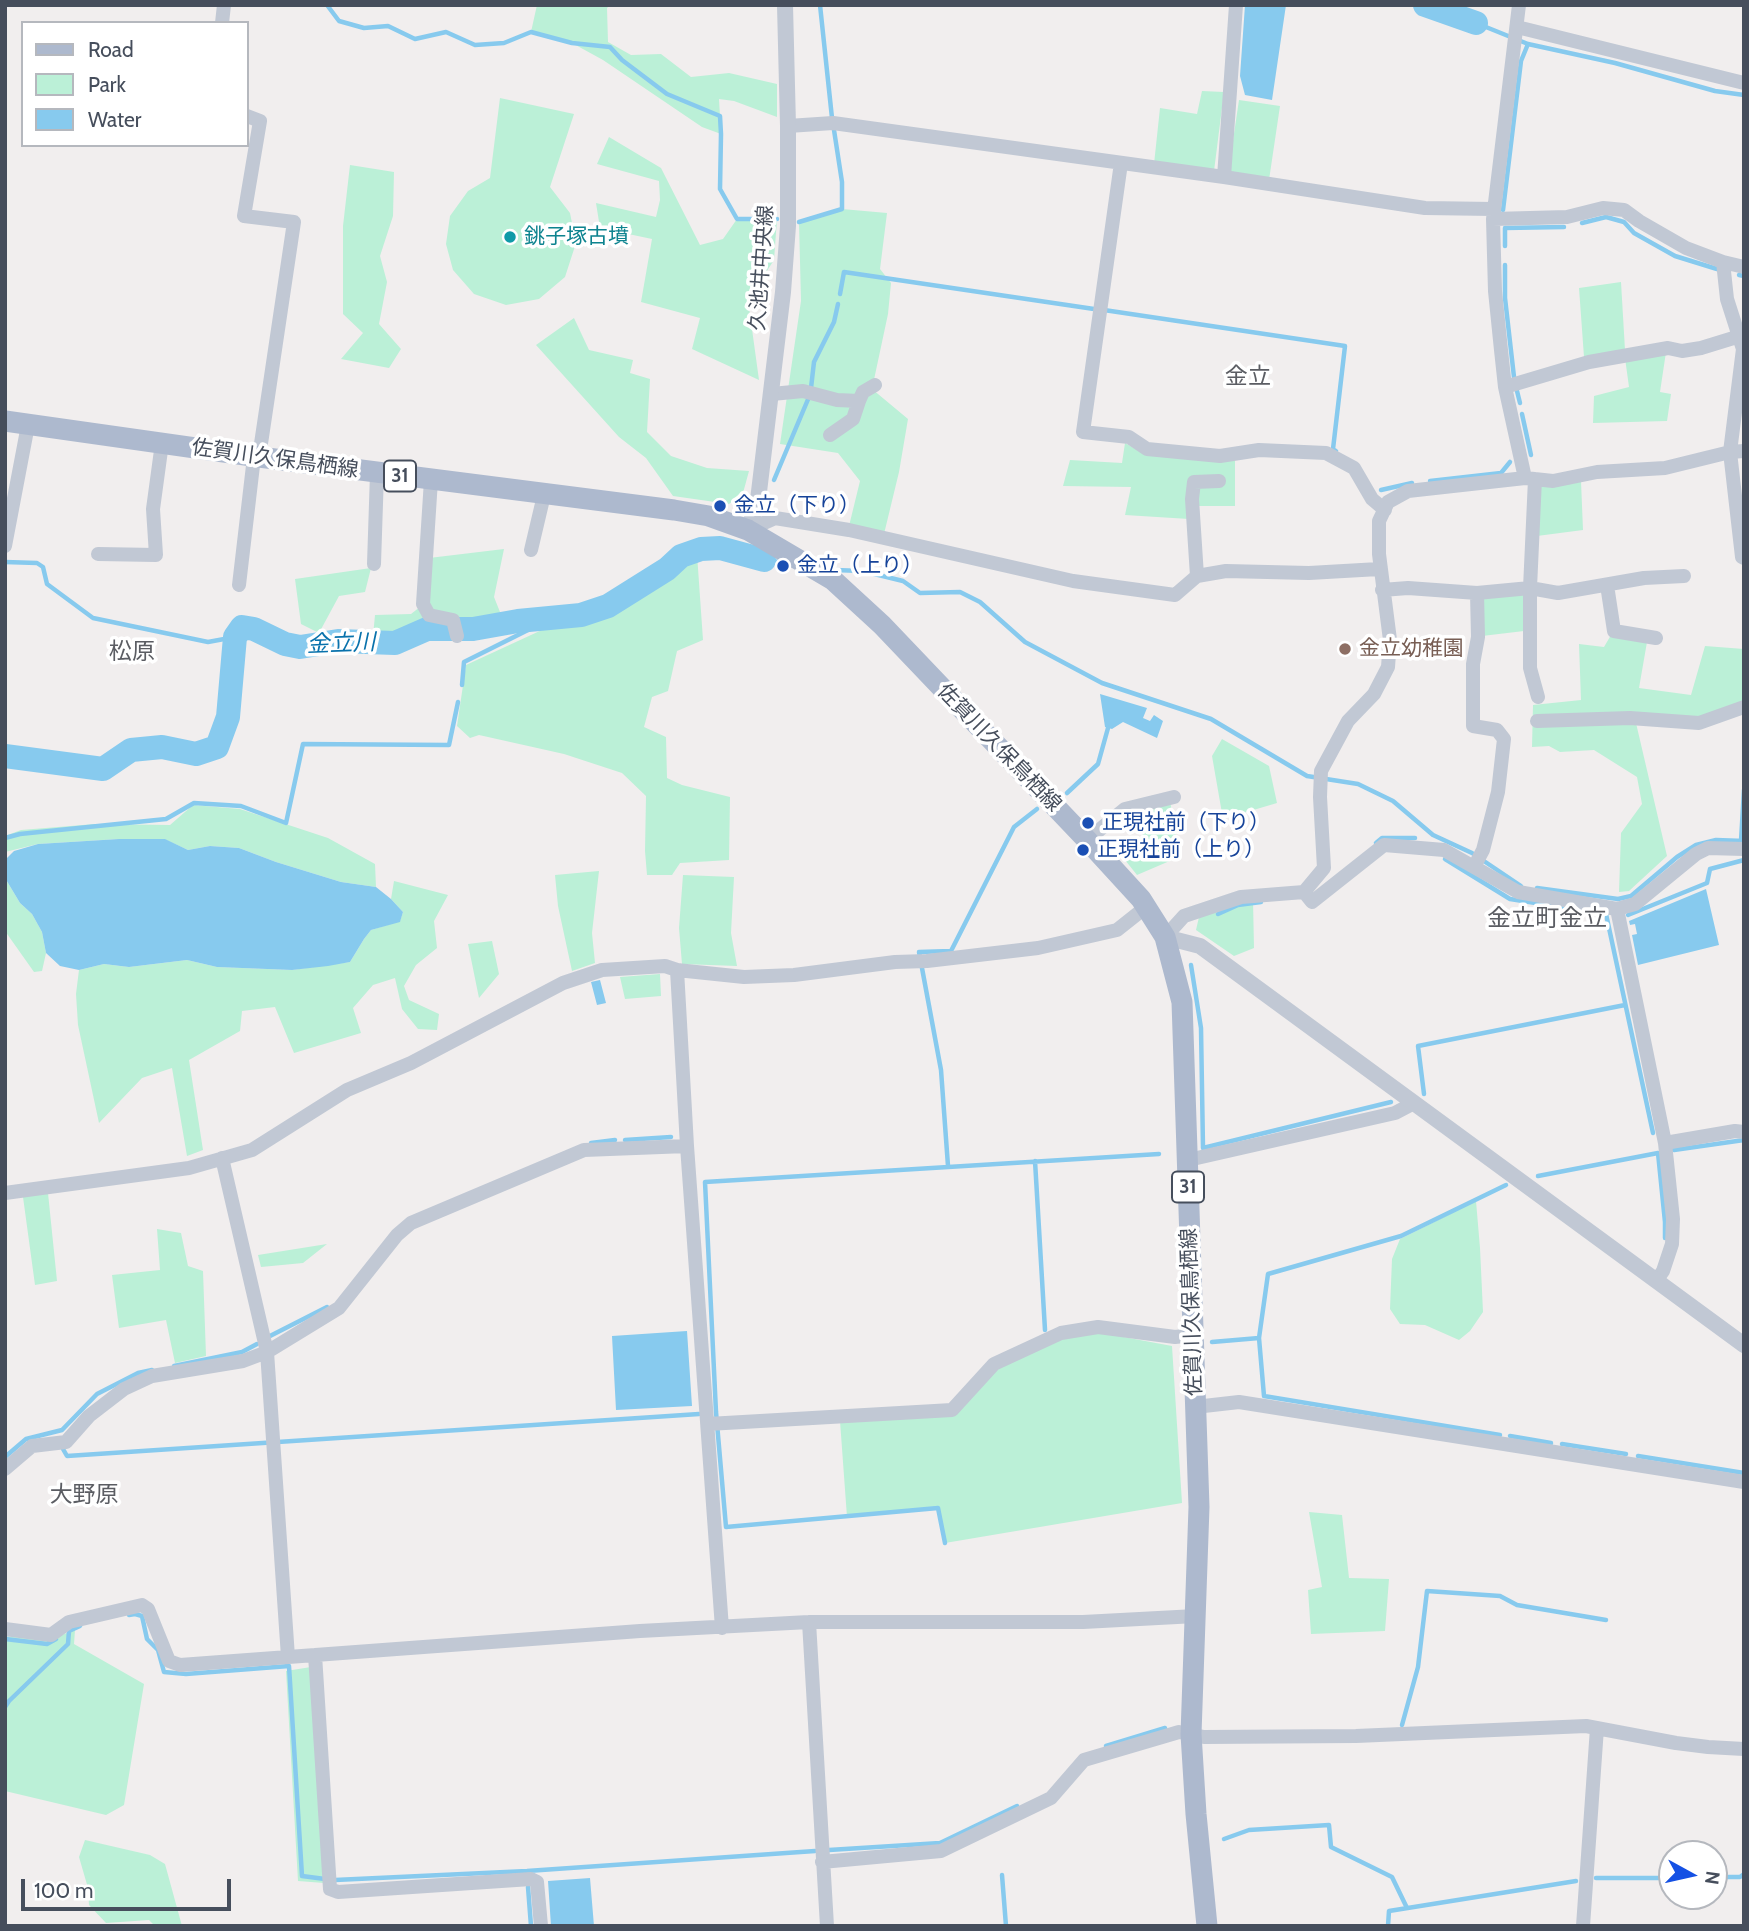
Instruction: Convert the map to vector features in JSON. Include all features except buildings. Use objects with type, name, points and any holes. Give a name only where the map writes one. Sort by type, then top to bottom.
[{"type":"main road","name":"佐賀川久保鳥栖線","points":[[5,421],[256,457],[674,510],[709,516],[748,530],[833,580],[882,625],[1087,840],[1146,907],[1165,937],[1182,1002],[1199,1507],[1191,1734],[1207,1926]]},
{"type":"street","name":"久池井中央線","points":[[748,530],[758,500],[772,394],[788,226],[785,5]]},
{"type":"street","points":[[1224,177],[1236,5]]},
{"type":"street","points":[[1520,5],[1493,214],[1495,291],[1505,387],[1530,479],[1530,668],[1538,697]]},
{"type":"street","points":[[1517,27],[1744,83]]},
{"type":"street","points":[[239,585],[256,457],[294,222],[244,216],[260,121],[248,116]]},
{"type":"street","points":[[788,127],[833,123],[1224,177],[1425,208],[1567,217],[1603,208],[1624,210],[1686,248],[1744,267]]},
{"type":"street","points":[[1121,163],[1083,432],[1129,437],[1147,449],[1220,456],[1259,450],[1326,453],[1353,468],[1372,499],[1385,510]]},
{"type":"street","points":[[1723,262],[1727,299],[1743,349],[1737,452],[1744,558]]},
{"type":"street","points":[[1505,387],[1589,362],[1668,348],[1682,351],[1701,348],[1740,336]]},
{"type":"street","points":[[830,435],[853,419],[863,392],[875,385]]},
{"type":"street","points":[[772,394],[803,391],[837,400],[859,401]]},
{"type":"street","points":[[5,546],[28,425]]},
{"type":"street","points":[[98,554],[156,555],[153,509],[162,443]]},
{"type":"street","points":[[1737,452],[1665,468],[1597,472],[1553,481],[1530,479],[1408,491],[1388,502],[1379,520],[1379,569],[1390,640],[1388,667],[1374,694],[1348,721],[1321,778],[1324,868],[1304,892],[1241,897],[1185,916],[1165,937],[1200,946],[1744,1345]]},
{"type":"street","points":[[374,564],[377,473]]},
{"type":"street","points":[[431,480],[422,604],[429,615],[453,620],[457,636]]},
{"type":"street","points":[[1197,576],[1192,499],[1194,482],[1219,481]]},
{"type":"street","points":[[531,550],[544,495]]},
{"type":"street","points":[[748,530],[775,518],[849,530],[1073,581],[1175,595],[1197,576],[1226,571],[1310,573],[1379,569]]},
{"type":"street","points":[[1382,590],[1408,588],[1477,593],[1530,588],[1558,593],[1644,578],[1684,576]]},
{"type":"street","points":[[1607,584],[1614,631],[1656,638]]},
{"type":"street","points":[[1474,867],[1483,850],[1498,792],[1504,739],[1497,730],[1473,726],[1473,664],[1478,637],[1477,593]]},
{"type":"street","points":[[1537,721],[1630,718],[1699,723],[1744,707]]},
{"type":"street","points":[[1087,840],[1125,809],[1174,797]]},
{"type":"street","points":[[1304,892],[1312,902],[1384,845],[1444,850],[1518,892],[1617,909],[1635,904],[1696,854],[1708,848],[1744,849]]},
{"type":"street","points":[[5,1193],[189,1168],[252,1150],[347,1090],[411,1063],[563,983],[602,970],[665,966],[677,970],[744,977],[794,975],[895,962],[927,961],[1038,948],[1116,930],[1146,907]]},
{"type":"street","points":[[1617,909],[1665,1143],[1673,1219],[1672,1244],[1663,1271],[1656,1281]]},
{"type":"street","points":[[677,970],[687,1146],[715,1423],[722,1628]]},
{"type":"street","points":[[1187,1158],[1395,1113],[1414,1103]]},
{"type":"street","points":[[1665,1143],[1735,1131],[1744,1132]]},
{"type":"street","points":[[5,1469],[32,1446],[66,1442],[89,1416],[124,1389],[152,1376],[243,1361],[267,1352],[340,1308],[397,1235],[411,1223],[584,1150],[687,1146]]},
{"type":"street","points":[[222,1158],[267,1352],[288,1657]]},
{"type":"street","points":[[715,1423],[952,1410],[994,1364],[1061,1333],[1098,1327],[1175,1336],[1193,1335]]},
{"type":"street","points":[[1195,1407],[1239,1402],[1744,1482]]},
{"type":"street","points":[[5,1629],[51,1634],[69,1622],[142,1605],[148,1609],[169,1661],[180,1665],[640,1631],[809,1622],[1083,1622],[1196,1616]]},
{"type":"street","points":[[809,1622],[827,1926]]},
{"type":"street","points":[[315,1655],[330,1889],[338,1892],[531,1879],[537,1882],[541,1926]]},
{"type":"street","points":[[822,1862],[941,1852],[1051,1798],[1084,1760],[1179,1732],[1204,1737],[1356,1736],[1586,1726],[1687,1744],[1744,1749]]},
{"type":"street","points":[[1583,1926],[1597,1728]]},
{"type":"green space","points":[[537,5],[610,5],[607,8],[608,42],[631,55],[661,54],[691,77],[729,73],[777,84],[777,117],[734,101],[719,99],[721,134],[702,127],[603,60],[572,43],[531,32]]},
{"type":"green space","points":[[1202,91],[1224,92],[1214,171],[1154,164],[1160,108],[1197,114]]},
{"type":"green space","points":[[500,98],[574,114],[550,187],[570,213],[576,243],[565,277],[539,299],[506,305],[474,294],[453,270],[446,244],[450,216],[468,191],[490,178]]},
{"type":"green space","points":[[1239,100],[1280,106],[1269,180],[1228,174]]},
{"type":"green space","points":[[609,137],[661,168],[700,245],[723,239],[737,219],[777,219],[774,260],[748,300],[759,380],[692,349],[700,318],[641,302],[652,239],[600,228],[596,203],[656,217],[660,200],[659,181],[597,164]]},
{"type":"green space","points":[[350,165],[394,172],[393,216],[380,256],[387,282],[379,324],[401,349],[389,368],[341,359],[363,333],[343,314],[343,226]]},
{"type":"green space","points":[[842,209],[887,213],[880,269],[891,283],[888,314],[872,389],[908,419],[884,534],[849,526],[860,481],[838,453],[780,444],[801,301],[799,222]]},
{"type":"green space","points":[[1621,282],[1625,350],[1584,357],[1579,288]]},
{"type":"green space","points":[[574,318],[589,350],[633,360],[630,373],[650,379],[647,432],[671,456],[707,468],[749,471],[743,493],[729,504],[673,496],[646,458],[619,437],[536,345]]},
{"type":"green space","points":[[1666,352],[1660,392],[1671,394],[1667,421],[1593,423],[1594,396],[1629,387],[1625,358]]},
{"type":"green space","points":[[1125,443],[1146,455],[1235,461],[1235,506],[1189,506],[1189,519],[1125,515],[1131,487],[1063,486],[1070,460],[1122,463]]},
{"type":"green space","points":[[1581,481],[1583,530],[1537,536],[1537,485]]},
{"type":"green space","points":[[504,549],[494,597],[502,617],[477,622],[428,622],[398,635],[373,636],[375,615],[411,614],[425,603],[429,558]]},
{"type":"green space","points":[[697,554],[703,640],[677,651],[668,691],[652,697],[644,727],[666,737],[667,778],[682,785],[730,797],[729,860],[680,863],[672,875],[647,875],[646,796],[622,773],[564,754],[479,735],[470,738],[457,726],[466,665],[557,623],[580,621],[607,612]]},
{"type":"green space","points":[[371,568],[365,592],[339,596],[319,633],[301,624],[295,579]]},
{"type":"green space","points":[[1526,592],[1524,631],[1482,636],[1480,597]]},
{"type":"green space","points":[[1611,635],[1647,642],[1639,688],[1691,695],[1705,646],[1744,649],[1744,713],[1636,723],[1667,856],[1629,891],[1619,892],[1621,833],[1642,804],[1637,777],[1594,750],[1560,752],[1549,746],[1532,747],[1533,705],[1581,700],[1579,644],[1604,647]]},
{"type":"green space","points":[[1222,739],[1269,766],[1277,803],[1223,819],[1212,756]]},
{"type":"green space","points":[[1170,800],[1179,857],[1137,875],[1125,860],[1149,825],[1155,804]]},
{"type":"green space","points":[[193,805],[240,809],[328,838],[375,864],[376,887],[341,882],[239,848],[210,846],[188,850],[164,839],[38,844],[5,852],[5,836],[21,830],[95,824],[170,825]]},
{"type":"green space","points":[[599,871],[592,933],[595,963],[572,971],[558,906],[555,875]]},
{"type":"green space","points":[[683,875],[734,877],[731,933],[737,966],[682,964],[679,928]]},
{"type":"green space","points":[[5,878],[42,932],[46,953],[42,971],[34,972],[5,931]]},
{"type":"green space","points":[[394,881],[448,895],[434,921],[437,948],[416,965],[404,986],[409,1000],[439,1014],[437,1030],[418,1029],[402,1009],[395,978],[373,985],[353,1008],[361,1033],[294,1053],[275,1007],[242,1011],[240,1031],[189,1060],[203,1150],[187,1156],[172,1068],[142,1078],[99,1123],[78,1025],[76,994],[79,970],[104,964],[129,967],[187,960],[217,967],[292,970],[350,962],[371,930],[400,921],[403,912],[391,899]]},
{"type":"green space","points":[[1253,900],[1254,948],[1234,956],[1196,930],[1199,917]]},
{"type":"green space","points":[[492,941],[499,974],[479,998],[468,944]]},
{"type":"green space","points":[[660,974],[661,996],[625,999],[620,977]]},
{"type":"green space","points":[[48,1193],[57,1281],[35,1285],[23,1197]]},
{"type":"green space","points":[[1476,1201],[1483,1312],[1470,1331],[1459,1340],[1425,1325],[1400,1324],[1390,1309],[1392,1259],[1400,1239]]},
{"type":"green space","points":[[157,1229],[181,1233],[188,1266],[203,1271],[206,1356],[175,1363],[166,1320],[119,1328],[112,1275],[160,1270]]},
{"type":"green space","points":[[327,1244],[303,1263],[261,1267],[258,1255]]},
{"type":"green space","points":[[1097,1332],[1172,1346],[1182,1503],[945,1543],[938,1508],[847,1517],[840,1421],[957,1412],[995,1368],[1060,1339]]},
{"type":"green space","points":[[1309,1512],[1342,1515],[1349,1578],[1389,1579],[1385,1631],[1311,1634],[1308,1590],[1322,1587]]},
{"type":"green space","points":[[75,1630],[74,1644],[144,1684],[124,1805],[106,1815],[5,1791],[5,1636],[48,1640]]},
{"type":"green space","points":[[311,1667],[324,1883],[298,1881],[286,1671]]},
{"type":"green space","points":[[85,1840],[150,1855],[165,1864],[182,1926],[155,1926],[149,1920],[106,1923],[89,1905],[88,1888],[79,1857]]},
{"type":"water","points":[[1245,5],[1286,5],[1272,100],[1245,95],[1240,76]]},
{"type":"water","points":[[1100,694],[1147,708],[1143,718],[1150,721],[1154,715],[1163,721],[1157,738],[1123,722],[1112,729],[1105,727]]},
{"type":"water","points":[[165,839],[188,850],[210,846],[239,848],[341,882],[376,887],[403,912],[400,922],[371,930],[350,962],[328,966],[292,970],[217,967],[187,960],[129,967],[104,964],[79,970],[60,966],[46,953],[42,932],[5,878],[6,859],[14,851],[38,844]]},
{"type":"water","points":[[1706,889],[1719,945],[1638,965],[1632,935],[1637,934],[1635,924],[1630,925],[1629,921]]},
{"type":"water","points":[[600,980],[606,1003],[597,1005],[591,982]]},
{"type":"water","points":[[687,1331],[692,1406],[616,1410],[612,1336]]},
{"type":"water","points":[[590,1878],[594,1926],[551,1926],[548,1881]]},
{"type":"waterway","points":[[327,5],[339,21],[364,28],[388,26],[415,39],[446,32],[475,45],[504,43],[531,32],[572,43],[610,47],[622,60],[667,94],[720,116],[720,189],[737,219],[777,219]]},
{"type":"waterway","points":[[820,5],[832,118]]},
{"type":"waterway","points":[[1425,5],[1476,23]]},
{"type":"waterway","points":[[1476,23],[1528,44],[1615,63],[1715,91],[1744,95]]},
{"type":"waterway","points":[[1503,210],[1521,61],[1528,44]]},
{"type":"waterway","points":[[799,222],[842,209],[842,182],[834,130]]},
{"type":"waterway","points":[[1582,223],[1606,217],[1624,222],[1634,233],[1675,256],[1717,269]]},
{"type":"waterway","points":[[1505,246],[1505,228],[1564,227]]},
{"type":"waterway","points":[[1505,265],[1505,298],[1514,377]]},
{"type":"waterway","points":[[840,294],[844,272],[1094,309]]},
{"type":"waterway","points":[[1739,275],[1744,276]]},
{"type":"waterway","points":[[811,388],[814,362],[834,322],[838,304]]},
{"type":"waterway","points":[[1104,310],[1345,346],[1333,449],[1336,451]]},
{"type":"waterway","points":[[1517,391],[1520,403]]},
{"type":"waterway","points":[[774,480],[809,397]]},
{"type":"waterway","points":[[1522,414],[1531,455]]},
{"type":"waterway","points":[[1430,481],[1501,473],[1510,462]]},
{"type":"waterway","points":[[1381,490],[1412,483]]},
{"type":"waterway","name":"金立川","points":[[5,756],[103,769],[131,750],[162,747],[196,754],[217,747],[228,717],[235,637],[242,627],[300,647],[338,641],[395,643],[427,629],[473,629],[518,621],[581,615],[608,606],[667,569],[681,556],[701,549],[720,548],[764,560]]},
{"type":"waterway","points":[[764,560],[788,563]]},
{"type":"waterway","points":[[5,562],[37,563],[43,567],[47,584],[93,618],[208,642],[235,637]]},
{"type":"waterway","points":[[835,570],[862,571],[903,581],[920,593],[960,592],[980,602],[1025,642],[1102,683],[1211,719],[1307,776],[1358,784],[1393,801],[1433,835],[1472,853],[1521,886]]},
{"type":"waterway","points":[[462,685],[464,662],[532,628],[564,617]]},
{"type":"waterway","points":[[5,838],[20,834],[166,819],[194,803],[241,806],[286,823],[303,744],[449,745],[458,702]]},
{"type":"waterway","points":[[1067,793],[1098,764],[1108,728]]},
{"type":"waterway","points":[[1741,841],[1744,790]]},
{"type":"waterway","points":[[948,1166],[941,1070],[919,952],[951,951],[1014,827],[1037,809]]},
{"type":"waterway","points":[[1376,843],[1382,838],[1415,838]]},
{"type":"waterway","points":[[1537,888],[1618,899],[1631,896],[1677,857],[1696,845],[1716,840],[1744,841]]},
{"type":"waterway","points":[[1445,859],[1510,899],[1606,914],[1653,1133]]},
{"type":"waterway","points":[[1628,915],[1707,883],[1710,869],[1744,860]]},
{"type":"waterway","points":[[1218,914],[1238,905],[1261,902]]},
{"type":"waterway","points":[[1191,965],[1201,1028],[1203,1148],[1391,1102]]},
{"type":"waterway","points":[[1424,1094],[1418,1046],[1625,1005]]},
{"type":"waterway","points":[[625,1140],[671,1137]]},
{"type":"waterway","points":[[591,1143],[615,1140]]},
{"type":"waterway","points":[[1674,1150],[1744,1140]]},
{"type":"waterway","points":[[1538,1176],[1658,1153],[1665,1238]]},
{"type":"waterway","points":[[945,1543],[938,1508],[726,1527],[716,1412],[705,1182],[1159,1154]]},
{"type":"waterway","points":[[1035,1161],[1045,1330]]},
{"type":"waterway","points":[[1259,1338],[1268,1274],[1401,1236],[1506,1185]]},
{"type":"waterway","points":[[270,1336],[327,1307]]},
{"type":"waterway","points":[[1212,1342],[1259,1338],[1264,1396],[1500,1435]]},
{"type":"waterway","points":[[174,1366],[242,1352],[257,1344]]},
{"type":"waterway","points":[[5,1457],[26,1439],[62,1430],[97,1394],[138,1373],[152,1370]]},
{"type":"waterway","points":[[63,1449],[67,1456],[699,1414]]},
{"type":"waterway","points":[[1510,1436],[1551,1443]]},
{"type":"waterway","points":[[1562,1444],[1626,1454]]},
{"type":"waterway","points":[[1638,1456],[1744,1473]]},
{"type":"waterway","points":[[1402,1725],[1418,1667],[1427,1591],[1500,1596],[1517,1605],[1606,1620]]},
{"type":"waterway","points":[[129,1615],[142,1616],[147,1639],[158,1650],[164,1672],[186,1674],[289,1666],[302,1876],[325,1879]]},
{"type":"waterway","points":[[5,1707],[68,1644],[69,1631],[80,1626]]},
{"type":"waterway","points":[[5,1639],[47,1644],[56,1639]]},
{"type":"waterway","points":[[1106,1746],[1165,1728]]},
{"type":"waterway","points":[[829,1850],[940,1843],[1017,1806]]},
{"type":"waterway","points":[[1224,1839],[1249,1830],[1329,1825],[1331,1847],[1392,1877],[1407,1908]]},
{"type":"waterway","points":[[335,1880],[527,1871],[815,1851]]},
{"type":"waterway","points":[[1728,1877],[1740,1877],[1744,1874]]},
{"type":"waterway","points":[[1002,1875],[1006,1926]]},
{"type":"waterway","points":[[1596,1878],[1658,1878]]},
{"type":"waterway","points":[[1388,1926],[1389,1911],[1576,1881]]},
{"type":"waterway","points":[[528,1887],[531,1926]]},
{"type":"place","name":"銚子塚古墳","points":[[510,237]]},
{"type":"place","name":"金立（下り）","points":[[720,506]]},
{"type":"place","name":"金立（上り）","points":[[783,566]]},
{"type":"place","name":"金立幼稚園","points":[[1345,649]]},
{"type":"place","name":"正現社前（下り）","points":[[1088,823]]},
{"type":"place","name":"正現社前（上り）","points":[[1083,850]]},
{"type":"district","name":"金立","points":[[1248,377]]},
{"type":"district","name":"松原","points":[[132,652]]},
{"type":"district","name":"金立町金立","points":[[1547,919]]},
{"type":"district","name":"大野原","points":[[84,1495]]}]
